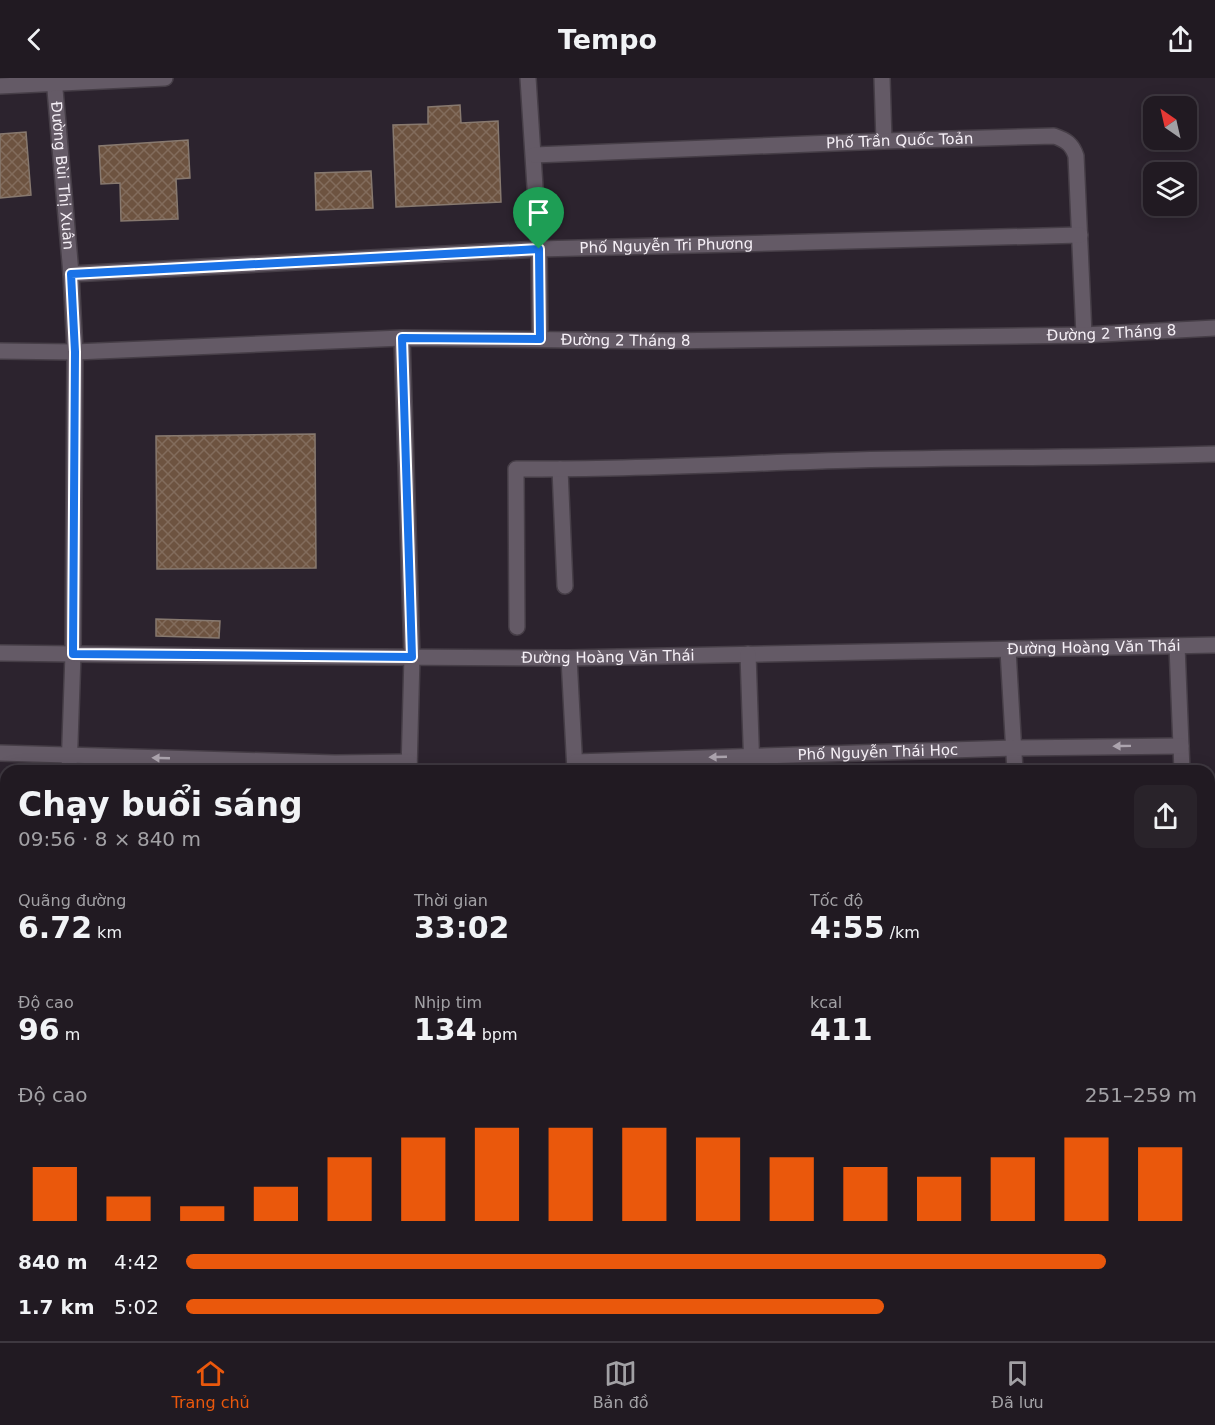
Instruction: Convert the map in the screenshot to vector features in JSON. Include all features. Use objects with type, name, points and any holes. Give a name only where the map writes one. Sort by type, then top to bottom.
[{"type":"street","points":[[0,86],[55,81],[165,78]]},
{"type":"street","points":[[528,78],[539,249],[540,339]]},
{"type":"street","points":[[882,78],[884,141]]},
{"type":"street","name":"Đường Bùi Thị Xuân","points":[[55,81],[75,352],[73,654],[69,765]]},
{"type":"street","name":"Phố Trần Quốc Toản","points":[[534,155],[1054,136],[1070,142],[1076,156],[1084,335]]},
{"type":"street","name":"Phố Nguyễn Tri Phương","points":[[71,274],[539,249],[1080,235]]},
{"type":"street","name":"Đường 2 Tháng 8","points":[[0,351],[75,352],[402,338],[666,341],[1084,335],[1215,328]]},
{"type":"street","points":[[402,338],[412,657],[409,765]]},
{"type":"street","points":[[517,627],[516,469],[1215,454]]},
{"type":"street","points":[[560,469],[566,586]]},
{"type":"street","name":"Đường Hoàng Văn Thái","points":[[0,653],[569,657],[1215,645]]},
{"type":"street","points":[[1177,646],[1182,765]]},
{"type":"street","points":[[1008,650],[1015,765]]},
{"type":"street","points":[[748,654],[752,763]]},
{"type":"street","points":[[569,657],[575,765]]},
{"type":"street","name":"Phố Nguyễn Thái Học","points":[[664,765],[752,763],[1014,748],[1181,746]]},
{"type":"street","points":[[0,753],[385,765]]},
{"type":"building","points":[[460,105],[461,123],[498,121],[501,202],[396,207],[393,125],[428,124],[428,107]]},
{"type":"building","points":[[26,132],[31,195],[0,198],[0,134]]},
{"type":"building","points":[[188,140],[190,178],[176,179],[178,219],[121,221],[120,183],[101,184],[99,146]]},
{"type":"building","points":[[371,171],[373,208],[316,210],[315,173]]},
{"type":"building","points":[[315,434],[316,568],[157,569],[156,436]]},
{"type":"building","points":[[156,619],[220,621],[219,638],[156,636]]},
{"type":"route","points":[[539,249],[540,339],[402,338],[412,657],[73,654],[75,352],[71,274],[539,249]]}]
